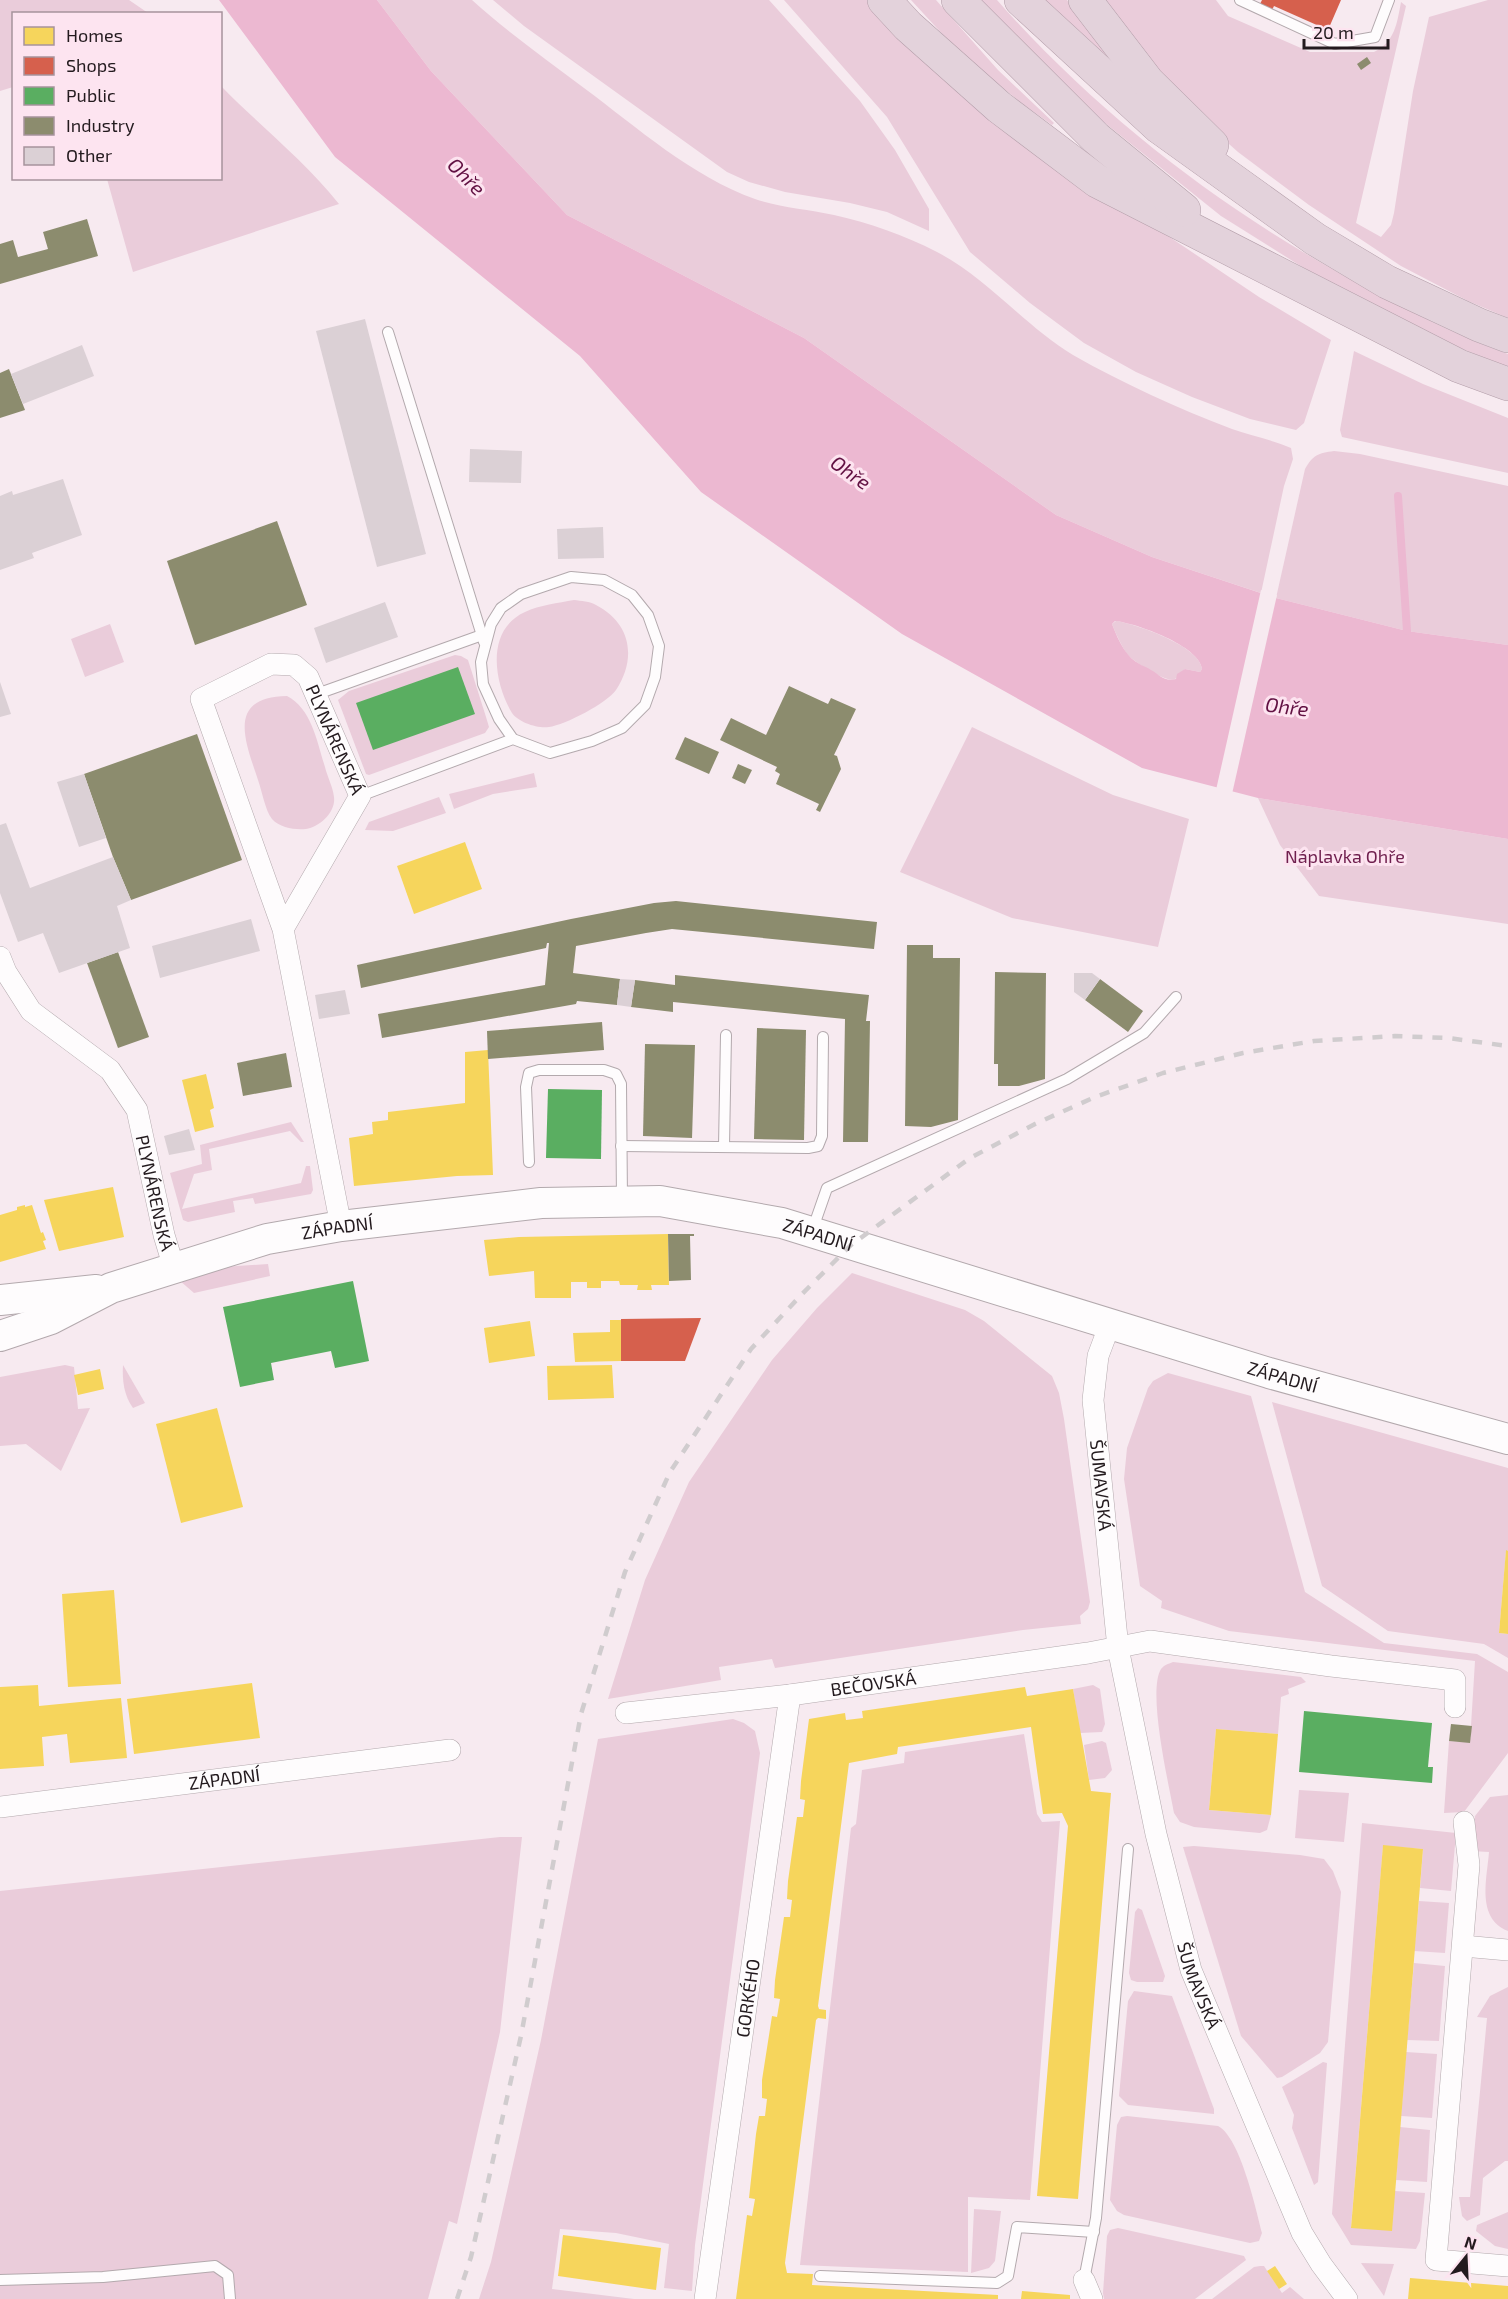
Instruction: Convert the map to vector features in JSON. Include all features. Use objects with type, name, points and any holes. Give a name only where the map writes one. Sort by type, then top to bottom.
[{"type":"highway","points":[[884,0],[908,26],[999,107],[1097,181],[1459,366],[1508,384]]},
{"type":"highway","points":[[958,0],[1096,138],[1176,205],[1307,290]]},
{"type":"highway","points":[[1022,0],[1159,127],[1315,239],[1387,282],[1508,336]]},
{"type":"highway","points":[[1085,0],[1148,82],[1206,139],[1315,239]]},
{"type":"street","name":"PLYNÁRENSKÁ","points":[[283,928],[360,796],[308,677],[294,665],[272,664],[201,699],[283,928],[340,1226]]},
{"type":"street","name":"PLYNÁRENSKÁ","points":[[0,957],[6,972],[31,1011],[110,1070],[137,1110],[164,1236],[174,1268]]},
{"type":"street","name":"ZÁPADNÍ","points":[[0,1336],[51,1319],[111,1288],[267,1239],[340,1226],[541,1203],[660,1201],[782,1223],[1269,1373],[1508,1439]]},
{"type":"street","name":"ZÁPADNÍ","points":[[0,1300],[111,1288]]},
{"type":"street","name":"ŠUMAVSKÁ","points":[[1110,1324],[1098,1356],[1093,1400],[1118,1648],[1156,1834],[1191,1970],[1302,2233],[1321,2265],[1347,2299]]},
{"type":"street","points":[[1118,1648],[1150,1641],[1331,1666],[1455,1680],[1455,1707]]},
{"type":"street","name":"BEČOVSKÁ","points":[[626,1713],[790,1695],[1118,1648]]},
{"type":"street","name":"GORKÉHO","points":[[705,2299],[790,1695]]},
{"type":"street","name":"ZÁPADNÍ","points":[[0,1807],[450,1750]]},
{"type":"street","points":[[1464,1822],[1469,1865],[1436,2260],[1508,2266]]},
{"type":"street","points":[[1463,1946],[1508,1950]]},
{"type":"lane","points":[[1240,0],[1335,44],[1375,37],[1389,0]]},
{"type":"lane","points":[[316,694],[483,638],[501,608],[521,594],[571,577],[604,580],[632,595],[648,615],[659,646],[655,677],[645,705],[622,728],[592,741],[550,753],[513,739],[498,719],[483,684],[481,662],[483,638],[388,332]]},
{"type":"lane","points":[[360,796],[513,739]]},
{"type":"lane","points":[[811,1233],[827,1188],[1067,1079],[1144,1033],[1176,997]]},
{"type":"lane","points":[[724,1146],[726,1035]]},
{"type":"lane","points":[[621,1146],[808,1148],[818,1146],[822,1136],[823,1037]]},
{"type":"lane","points":[[529,1162],[526,1087],[529,1073],[539,1070],[604,1070],[616,1074],[621,1084],[622,1202]]},
{"type":"lane","points":[[1088,2289],[1128,1849]]},
{"type":"lane","points":[[820,2276],[997,2283],[1008,2276],[1017,2227],[1094,2232]]},
{"type":"lane","points":[[0,2280],[103,2277],[215,2266],[228,2275],[230,2299]]},
{"type":"green space","points":[[0,0],[129,0],[147,12],[12,12],[12,87],[0,91]]},
{"type":"green space","points":[[377,0],[472,0],[645,135],[709,178],[755,199],[861,222],[925,246],[955,262],[1055,343],[1092,366],[1191,413],[1291,448],[1293,459],[1284,486],[1261,593],[1152,557],[1056,515],[804,338],[567,215],[431,71]]},
{"type":"green space","points":[[493,0],[769,0],[860,101],[895,150],[929,209],[929,231],[887,212],[785,192],[749,182],[727,172],[524,26]]},
{"type":"green space","points":[[784,0],[871,0],[1092,185],[1259,297],[1331,340],[1304,423],[1296,430],[1250,419],[1192,397],[1136,372],[1084,343],[1030,303],[970,252],[887,117]]},
{"type":"green space","points":[[911,0],[936,0],[998,70],[1054,123],[1052,125],[1020,102],[958,51]]},
{"type":"green space","points":[[979,0],[997,0],[1081,86],[1126,126],[1221,199],[1323,264],[1376,293],[1441,326],[1508,354],[1508,368],[1429,335],[1307,270],[1221,216],[1090,111]]},
{"type":"green space","points":[[1043,0],[1067,0],[1119,67],[1118,74]]},
{"type":"green space","points":[[1102,0],[1216,0],[1228,16],[1310,52],[1374,52],[1387,43],[1391,37],[1401,2],[1406,6],[1356,223],[1381,237],[1391,225],[1394,213],[1413,91],[1429,17],[1488,0],[1508,0],[1508,318],[1468,301],[1401,266],[1309,205],[1238,152],[1193,112]]},
{"type":"green space","points":[[222,87],[297,158],[339,204],[133,272],[107,180],[222,180]]},
{"type":"green space","points":[[1354,351],[1423,384],[1508,418],[1508,473],[1342,437],[1340,430]]},
{"type":"green space","points":[[1334,451],[1360,454],[1508,486],[1508,645],[1407,631],[1276,598],[1305,469],[1316,456]]},
{"type":"green space","points":[[574,600],[596,605],[617,621],[627,642],[627,666],[623,678],[611,695],[575,718],[549,727],[529,724],[512,713],[506,701],[498,673],[499,644],[512,620],[525,612]]},
{"type":"green space","points":[[1116,621],[1151,631],[1179,644],[1199,660],[1202,669],[1200,672],[1185,669],[1171,680],[1150,671],[1127,654],[1112,624]]},
{"type":"green space","points":[[110,624],[124,662],[85,677],[71,639]]},
{"type":"green space","points":[[455,655],[468,660],[489,727],[485,733],[369,775],[366,774],[338,700],[349,691]]},
{"type":"green space","points":[[287,696],[302,709],[308,718],[334,797],[334,803],[326,818],[306,829],[288,828],[272,819],[246,737],[247,713],[255,704],[267,698]]},
{"type":"green space","points":[[972,727],[1113,795],[1189,819],[1158,947],[1012,918],[900,872]]},
{"type":"green space","points":[[534,773],[537,787],[493,794],[454,809],[449,794]]},
{"type":"green space","points":[[439,797],[446,813],[393,831],[365,830],[369,822]]},
{"type":"green space","name":"Náplavka Ohře","points":[[1258,798],[1508,839],[1508,924],[1319,896],[1280,845]]},
{"type":"green space","points":[[291,1122],[304,1142],[301,1142],[290,1131],[209,1149],[212,1170],[194,1174],[182,1209],[301,1183],[306,1166],[310,1166],[313,1190],[311,1194],[255,1204],[253,1198],[233,1201],[235,1212],[188,1222],[183,1220],[170,1173],[202,1164],[200,1145]]},
{"type":"green space","points":[[268,1264],[270,1276],[194,1293],[179,1280],[222,1267]]},
{"type":"green space","points":[[852,1273],[965,1310],[984,1321],[1052,1376],[1059,1393],[1064,1419],[1090,1602],[1088,1609],[1080,1616],[1081,1624],[1023,1630],[775,1668],[772,1659],[719,1667],[721,1680],[608,1699],[645,1580],[689,1482],[772,1360],[817,1308]]},
{"type":"green space","points":[[65,1365],[74,1367],[78,1409],[90,1408],[61,1471],[26,1444],[0,1446],[0,1377]]},
{"type":"green space","points":[[123,1365],[145,1403],[133,1408],[124,1388]]},
{"type":"green space","points":[[1168,1373],[1251,1396],[1305,1592],[1384,1643],[1477,1654],[1508,1672],[1508,1753],[1464,1812],[1444,1813],[1449,1741],[1470,1742],[1475,1661],[1229,1631],[1161,1608],[1162,1601],[1140,1586],[1124,1479],[1127,1448],[1148,1388],[1153,1381]]},
{"type":"green space","points":[[1272,1402],[1508,1468],[1508,1551],[1506,1551],[1499,1633],[1508,1634],[1508,1658],[1484,1644],[1388,1631],[1322,1586]]},
{"type":"green space","points":[[1173,1662],[1301,1677],[1306,1682],[1288,1689],[1289,1694],[1281,1697],[1278,1734],[1216,1729],[1209,1810],[1271,1815],[1267,1830],[1260,1833],[1194,1827],[1180,1822],[1174,1813],[1160,1739],[1156,1697],[1157,1681],[1161,1669]]},
{"type":"green space","points":[[1093,1685],[1100,1689],[1105,1724],[1102,1732],[1080,1733],[1073,1689]]},
{"type":"green space","points":[[733,1719],[755,1731],[760,1753],[695,2245],[692,2291],[664,2288],[669,2244],[616,2233],[560,2229],[552,2289],[634,2299],[479,2299],[491,2262],[541,2040],[598,1739]]},
{"type":"green space","points":[[1024,1734],[1037,1814],[1042,1822],[1060,1821],[1030,2200],[968,2197],[968,2272],[800,2265],[851,1828],[856,1824],[862,1770],[904,1763],[905,1752]]},
{"type":"green space","points":[[1102,1741],[1106,1743],[1112,1770],[1105,1778],[1089,1780],[1084,1745]]},
{"type":"green space","points":[[1299,1790],[1349,1793],[1344,1842],[1295,1838]]},
{"type":"green space","points":[[1508,1795],[1508,1931],[1491,1917],[1487,1907],[1489,1852],[1471,1851],[1475,1816],[1490,1797]]},
{"type":"green space","points":[[1362,1823],[1456,1833],[1451,1891],[1420,1888],[1423,1849],[1383,1846],[1351,2227],[1395,2191],[1425,2193],[1420,2241],[1416,2249],[1351,2245],[1332,2214]]},
{"type":"green space","points":[[500,1837],[522,1837],[500,2032],[457,2224],[449,2221],[428,2299],[0,2299],[0,1891]]},
{"type":"green space","points":[[1194,1846],[1324,1859],[1333,1871],[1341,1892],[1328,2042],[1320,2053],[1282,2077],[1277,2078],[1241,2036],[1183,1847]]},
{"type":"green space","points":[[1419,1901],[1449,1903],[1445,1953],[1414,1951]]},
{"type":"green space","points":[[1138,1908],[1142,1910],[1165,1976],[1163,1982],[1131,1980],[1129,1973],[1135,1912]]},
{"type":"green space","points":[[1414,1963],[1445,1966],[1439,2041],[1407,2040]]},
{"type":"green space","points":[[1508,1987],[1508,2161],[1483,2178],[1480,2215],[1467,2221],[1462,2216],[1459,2197],[1470,2197],[1487,2018],[1477,2017],[1490,1996]]},
{"type":"green space","points":[[1134,1991],[1172,1996],[1214,2114],[1128,2105],[1119,2096],[1128,2001]]},
{"type":"green space","points":[[1406,2052],[1437,2054],[1432,2118],[1401,2116]]},
{"type":"green space","points":[[1323,2062],[1327,2063],[1318,2182],[1314,2185],[1292,2128],[1294,2115],[1282,2087]]},
{"type":"green space","points":[[1121,2117],[1218,2126],[1226,2133],[1240,2158],[1251,2191],[1262,2233],[1259,2241],[1250,2243],[1124,2215],[1117,2211],[1110,2200],[1117,2125]]},
{"type":"green space","points":[[1400,2127],[1430,2130],[1427,2182],[1396,2180]]},
{"type":"green space","points":[[974,2209],[1001,2211],[995,2261],[989,2268],[971,2273]]},
{"type":"green space","points":[[1508,2212],[1508,2249],[1495,2246],[1476,2231],[1477,2225]]},
{"type":"green space","points":[[1118,2228],[1244,2256],[1246,2260],[1195,2299],[1104,2299],[1107,2236],[1110,2230]]},
{"type":"green space","points":[[1361,2263],[1394,2264],[1384,2296]]},
{"type":"green space","points":[[1264,2266],[1282,2293],[1290,2287],[1304,2299],[1212,2299],[1254,2267]]},
{"type":"water","name":"Ohře","points":[[219,0],[377,0],[431,71],[567,215],[804,338],[1056,515],[1152,557],[1276,598],[1407,631],[1508,645],[1508,839],[1258,798],[1142,768],[902,634],[701,492],[580,356],[335,157]],"holes":[[[1115,621],[1151,631],[1179,644],[1199,660],[1202,669],[1200,672],[1185,669],[1177,674],[1176,679],[1162,678],[1133,660],[1125,651],[1112,624]]]},
{"type":"pier","points":[[1261,590],[1277,595],[1232,794],[1216,790]]},
{"type":"building: Homes","points":[[465,842],[482,889],[414,914],[397,866]]},
{"type":"building: Homes","points":[[488,1050],[493,1175],[457,1176],[354,1186],[349,1138],[373,1134],[372,1122],[388,1120],[388,1112],[465,1103],[465,1052]]},
{"type":"building: Homes","points":[[206,1074],[214,1108],[210,1110],[214,1127],[195,1132],[182,1080]]},
{"type":"building: Homes","points":[[113,1187],[124,1237],[59,1251],[44,1200]]},
{"type":"building: Homes","points":[[25,1205],[25,1207],[32,1205],[41,1233],[43,1232],[46,1240],[43,1241],[46,1249],[0,1262],[0,1215]]},
{"type":"building: Homes","points":[[668,1234],[669,1285],[651,1285],[652,1290],[637,1290],[638,1285],[620,1285],[619,1281],[601,1281],[601,1288],[587,1288],[587,1282],[571,1282],[571,1298],[535,1298],[534,1271],[489,1276],[484,1240],[519,1237]]},
{"type":"building: Homes","points":[[610,1320],[621,1320],[621,1361],[575,1362],[573,1333],[610,1332]]},
{"type":"building: Homes","points":[[530,1321],[535,1356],[489,1363],[484,1328]]},
{"type":"building: Homes","points":[[612,1365],[614,1398],[548,1400],[547,1366]]},
{"type":"building: Homes","points":[[100,1369],[104,1389],[78,1395],[74,1375]]},
{"type":"building: Homes","points":[[217,1408],[243,1507],[181,1523],[156,1424]]},
{"type":"building: Homes","points":[[1506,1550],[1508,1551],[1508,1634],[1499,1633]]},
{"type":"building: Homes","points":[[114,1590],[121,1684],[68,1687],[62,1594]]},
{"type":"building: Homes","points":[[252,1683],[260,1738],[134,1754],[127,1699]]},
{"type":"building: Homes","points":[[38,1685],[39,1706],[121,1698],[127,1758],[70,1763],[67,1734],[42,1737],[44,1766],[0,1769],[0,1687]]},
{"type":"building: Homes","points":[[1025,1687],[1027,1696],[1073,1689],[1091,1791],[1111,1793],[1078,2199],[1037,2196],[1068,1826],[1062,1813],[1043,1814],[1031,1727],[898,1747],[897,1754],[849,1763],[818,2006],[819,2009],[826,2010],[826,2019],[816,2020],[785,2263],[787,2273],[813,2274],[812,2285],[998,2295],[998,2299],[736,2299],[747,2215],[752,2216],[755,2199],[749,2198],[756,2134],[759,2116],[765,2116],[767,2099],[762,2098],[762,2080],[772,2016],[777,2017],[780,1999],[774,1998],[775,1980],[784,1917],[790,1917],[792,1900],[787,1899],[788,1881],[797,1817],[803,1817],[805,1800],[800,1799],[801,1781],[809,1719],[845,1713],[846,1720],[863,1718],[862,1711]]},
{"type":"building: Homes","points":[[1216,1729],[1278,1734],[1271,1815],[1209,1810]]},
{"type":"building: Homes","points":[[1383,1845],[1423,1849],[1392,2231],[1351,2228]]},
{"type":"building: Homes","points":[[563,2235],[661,2248],[656,2290],[558,2276]]},
{"type":"building: Homes","points":[[1275,2266],[1287,2284],[1279,2289],[1267,2271]]},
{"type":"building: Homes","points":[[1410,2278],[1508,2286],[1508,2299],[1408,2299]]},
{"type":"building: Homes","points":[[1022,2291],[1070,2295],[1070,2299],[1021,2299]]},
{"type":"building: Shops","points":[[1262,0],[1341,0],[1328,30],[1274,6],[1272,10],[1260,4]]},
{"type":"building: Shops","points":[[701,1318],[685,1361],[621,1361],[621,1319]]},
{"type":"building: Public","points":[[458,667],[475,714],[373,750],[356,703]]},
{"type":"building: Public","points":[[548,1089],[602,1090],[601,1159],[546,1158]]},
{"type":"building: Public","points":[[353,1281],[369,1361],[335,1368],[331,1351],[271,1363],[274,1380],[240,1387],[223,1307]]},
{"type":"building: Public","points":[[1304,1711],[1432,1723],[1428,1767],[1433,1767],[1432,1783],[1299,1772]]},
{"type":"building: Industry","points":[[1367,57],[1371,63],[1361,70],[1357,64]]},
{"type":"building: Industry","points":[[87,219],[98,256],[0,284],[0,244],[13,240],[18,257],[48,249],[43,232]]},
{"type":"building: Industry","points":[[9,369],[25,410],[0,418],[0,373]]},
{"type":"building: Industry","points":[[277,521],[307,605],[195,645],[167,561]]},
{"type":"building: Industry","points":[[789,686],[828,704],[831,698],[856,709],[834,755],[837,756],[841,769],[820,812],[816,810],[819,804],[776,784],[780,774],[775,771],[777,767],[720,740],[731,718],[766,735]]},
{"type":"building: Industry","points":[[197,734],[242,860],[131,900],[113,857],[84,774]]},
{"type":"building: Industry","points":[[685,737],[719,752],[709,774],[675,759]]},
{"type":"building: Industry","points":[[738,764],[752,770],[745,784],[732,778]]},
{"type":"building: Industry","points":[[676,901],[877,922],[874,949],[672,929],[646,933],[576,946],[573,973],[620,979],[617,1005],[577,1001],[576,1004],[382,1038],[378,1014],[545,985],[549,943],[546,948],[361,988],[357,965],[571,919]]},
{"type":"building: Industry","points":[[907,945],[933,945],[933,958],[960,958],[958,1120],[931,1127],[905,1126]]},
{"type":"building: Industry","points":[[118,952],[149,1037],[118,1048],[87,963]]},
{"type":"building: Industry","points":[[995,972],[1046,973],[1045,1079],[1019,1086],[998,1086],[998,1064],[994,1064]]},
{"type":"building: Industry","points":[[675,975],[869,995],[866,1021],[870,1021],[868,1142],[843,1142],[845,1019],[673,1002],[673,1012],[631,1007],[635,980],[675,985]]},
{"type":"building: Industry","points":[[1100,979],[1143,1011],[1128,1032],[1085,1000]]},
{"type":"building: Industry","points":[[602,1022],[604,1050],[488,1059],[487,1031]]},
{"type":"building: Industry","points":[[757,1028],[806,1030],[804,1140],[754,1139]]},
{"type":"building: Industry","points":[[645,1044],[695,1045],[692,1138],[643,1136]]},
{"type":"building: Industry","points":[[286,1053],[292,1087],[243,1096],[237,1063]]},
{"type":"building: Industry","points":[[668,1234],[694,1234],[690,1236],[691,1280],[669,1281]]},
{"type":"building: Industry","points":[[1451,1724],[1472,1726],[1470,1743],[1449,1741]]},
{"type":"building: Other","points":[[365,319],[426,554],[377,567],[316,331]]},
{"type":"building: Other","points":[[82,345],[94,376],[23,404],[11,374]]},
{"type":"building: Other","points":[[470,449],[522,451],[521,483],[469,482]]},
{"type":"building: Other","points":[[63,479],[82,535],[32,553],[34,558],[0,570],[0,496],[12,491],[13,495]]},
{"type":"building: Other","points":[[603,527],[604,558],[558,559],[557,529]]},
{"type":"building: Other","points":[[385,602],[398,637],[326,663],[314,628]]},
{"type":"building: Other","points":[[0,682],[11,714],[0,717]]},
{"type":"building: Other","points":[[84,774],[106,838],[79,847],[57,782]]},
{"type":"building: Other","points":[[6,823],[30,888],[113,857],[131,900],[117,906],[130,948],[59,973],[43,933],[18,942],[0,893],[0,825]]},
{"type":"building: Other","points":[[251,919],[260,951],[160,978],[152,946]]},
{"type":"building: Other","points":[[1074,973],[1092,973],[1100,979],[1085,1000],[1074,992]]},
{"type":"building: Other","points":[[620,979],[635,980],[631,1007],[617,1005]]},
{"type":"building: Other","points":[[345,990],[350,1014],[319,1019],[315,995]]},
{"type":"building: Other","points":[[189,1129],[195,1150],[169,1155],[164,1136]]},
{"type":"waterway","points":[[1398,496],[1407,631]]},
{"type":"railway","points":[[457,2299],[471,2257],[521,2036],[581,1714],[625,1572],[670,1472],[751,1349],[851,1245],[970,1158],[1035,1124],[1095,1097],[1163,1073],[1243,1053],[1314,1041],[1395,1036],[1448,1038],[1508,1046]]}]
